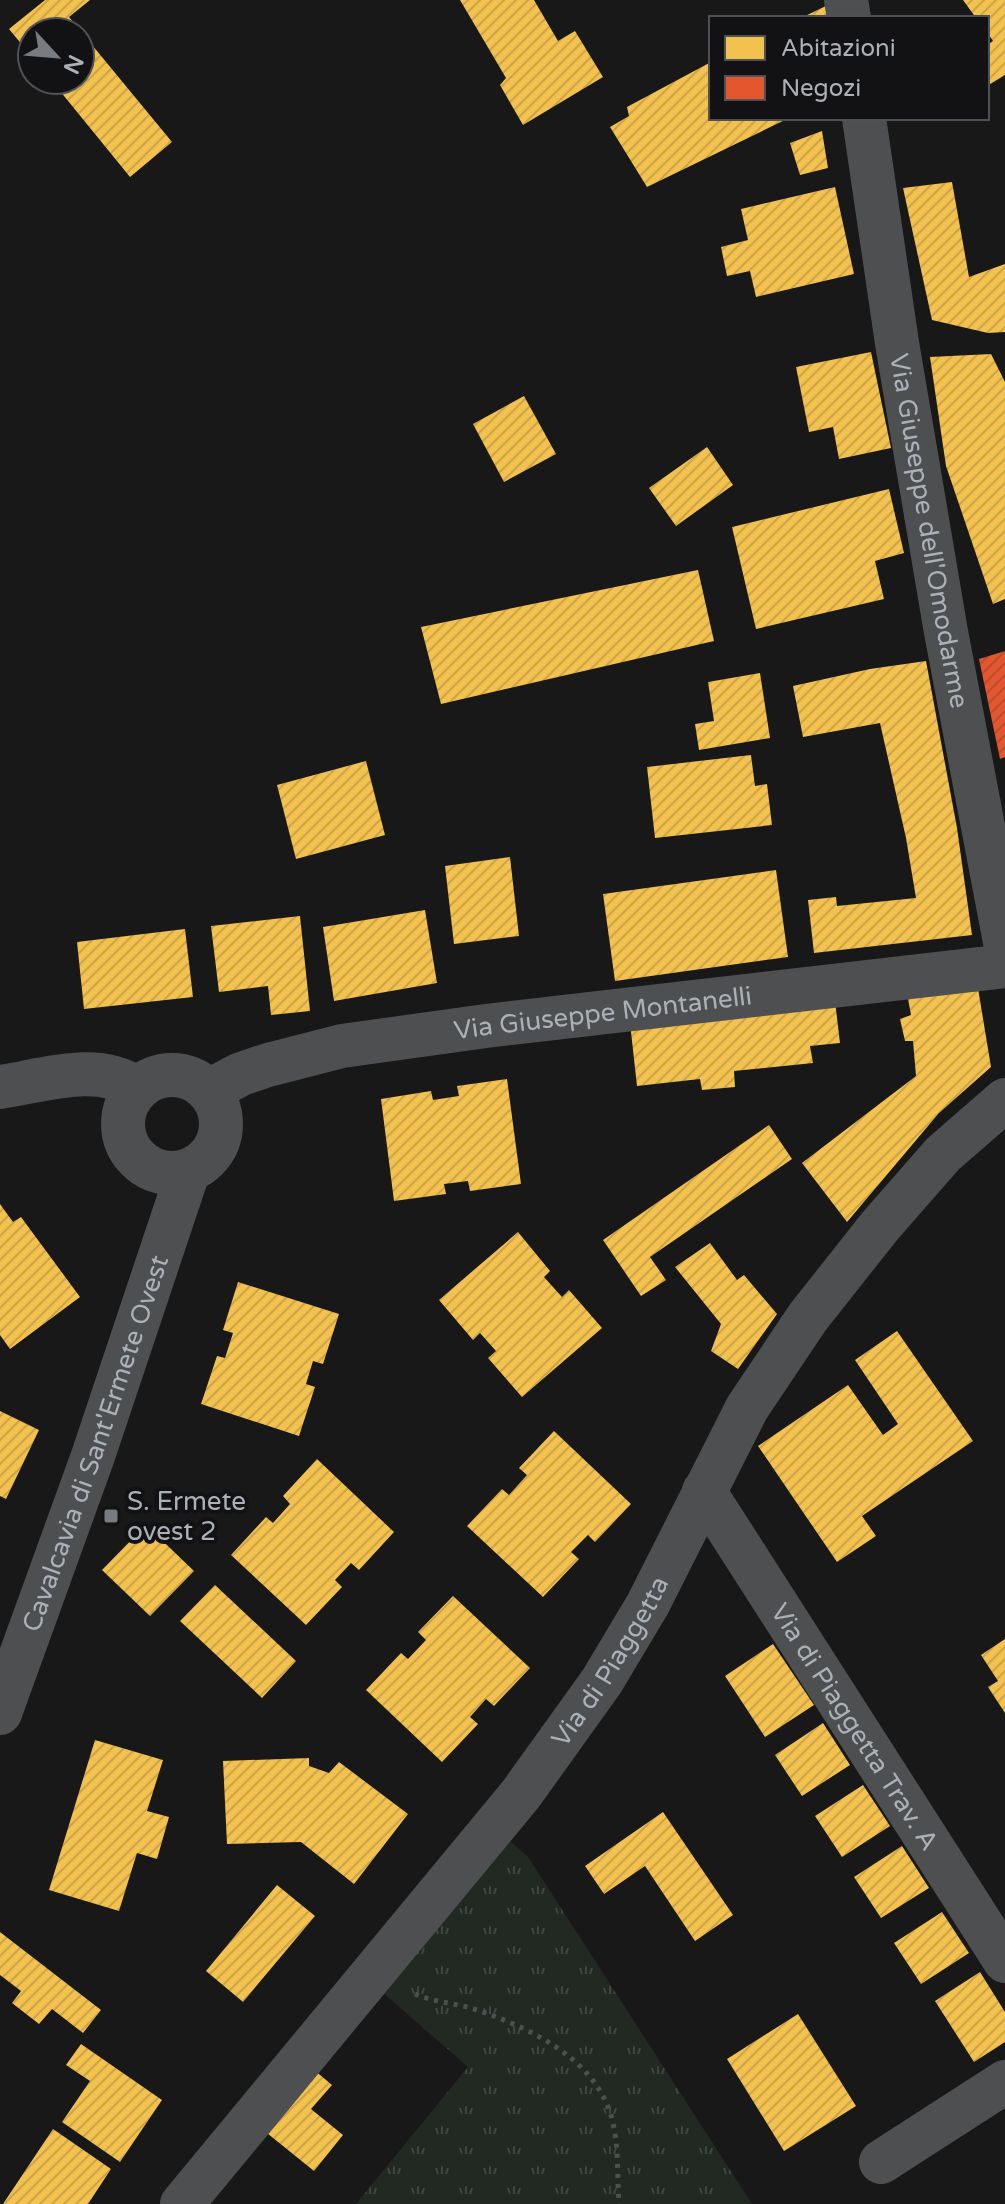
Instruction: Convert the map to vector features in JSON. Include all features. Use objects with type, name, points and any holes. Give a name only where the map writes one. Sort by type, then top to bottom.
[{"type":"street","name":"Via Giuseppe dell'Omodarme","points":[[864,120],[897,343],[946,632],[1005,942]]},
{"type":"street","name":"Via Giuseppe Montanelli","points":[[209,1091],[254,1069],[342,1046],[486,1026],[1005,966]]},
{"type":"street","points":[[0,1087],[89,1075],[117,1079],[136,1088]]},
{"type":"street","points":[[178,1075],[193,1079],[209,1091],[220,1112],[221,1136],[214,1152],[203,1164],[188,1172],[151,1168],[137,1159],[122,1131],[122,1116],[136,1088],[148,1079],[178,1075]]},
{"type":"street","name":"Via di Piaggetta","points":[[182,2204],[521,1794],[602,1681],[648,1604],[747,1408],[808,1317],[880,1226],[943,1154],[1005,1100]]},
{"type":"street","name":"Cavalcavia di Sant'Ermete Ovest","points":[[0,1713],[93,1456],[188,1172]]},
{"type":"street","name":"Via di Piaggetta Trav. A","points":[[704,1491],[1005,1961]]},
{"type":"street","points":[[881,2162],[1005,2082]]},
{"type":"path","points":[[376,1966],[417,1996],[489,2014],[534,2035],[571,2057],[590,2075],[603,2095],[612,2119],[619,2204]]},
{"type":"green space","points":[[507,1838],[528,1857],[752,2204],[356,2204],[468,2067],[381,1991]]},
{"type":"building: Abitazioni","points":[[45,0],[90,0],[70,16],[25,16]]},
{"type":"building: Abitazioni","points":[[460,0],[534,0],[558,41],[575,31],[603,77],[523,125],[500,85],[506,78]]},
{"type":"building: Abitazioni","points":[[963,0],[1005,0],[1005,75],[989,85],[989,44],[993,41],[989,35],[989,16],[975,16]]},
{"type":"building: Abitazioni","points":[[830,4],[831,16],[805,16]]},
{"type":"building: Abitazioni","points":[[16,23],[16,38],[9,29]]},
{"type":"building: Abitazioni","points":[[96,50],[172,142],[130,177],[64,96],[96,96]]},
{"type":"building: Abitazioni","points":[[709,63],[709,120],[785,120],[647,187],[610,127],[629,116],[627,107]]},
{"type":"building: Abitazioni","points":[[822,131],[828,168],[800,175],[790,143]]},
{"type":"building: Abitazioni","points":[[952,182],[969,277],[1005,264],[1005,332],[988,333],[932,320],[903,188]]},
{"type":"building: Abitazioni","points":[[835,187],[854,274],[756,297],[750,271],[727,276],[721,247],[748,240],[741,209]]},
{"type":"building: Abitazioni","points":[[871,352],[891,448],[839,459],[833,427],[809,432],[796,367]]},
{"type":"building: Abitazioni","points":[[991,354],[1005,382],[1005,599],[993,604],[946,466],[930,357]]},
{"type":"building: Abitazioni","points":[[524,396],[556,454],[504,482],[473,424]]},
{"type":"building: Abitazioni","points":[[707,447],[733,485],[676,526],[649,488]]},
{"type":"building: Abitazioni","points":[[889,489],[904,553],[875,561],[884,599],[756,629],[732,527]]},
{"type":"building: Abitazioni","points":[[698,570],[714,641],[441,704],[421,627]]},
{"type":"building: Abitazioni","points":[[926,661],[957,828],[972,935],[814,953],[808,900],[836,897],[837,906],[916,898],[880,723],[803,737],[793,686],[870,669]]},
{"type":"building: Abitazioni","points":[[760,673],[770,738],[699,750],[695,724],[714,721],[708,682]]},
{"type":"building: Abitazioni","points":[[751,755],[755,786],[767,784],[772,825],[655,838],[647,767]]},
{"type":"building: Abitazioni","points":[[366,761],[385,835],[296,859],[277,785]]},
{"type":"building: Abitazioni","points":[[510,857],[519,936],[454,944],[445,866]]},
{"type":"building: Abitazioni","points":[[776,870],[788,957],[615,981],[603,894]]},
{"type":"building: Abitazioni","points":[[425,910],[437,983],[334,1001],[323,927]]},
{"type":"building: Abitazioni","points":[[300,916],[310,1011],[271,1015],[268,986],[219,992],[211,926]]},
{"type":"building: Abitazioni","points":[[185,929],[193,997],[84,1009],[77,942]]},
{"type":"building: Abitazioni","points":[[976,976],[991,1067],[939,1113],[847,1222],[802,1163],[916,1076],[913,1041],[905,1041],[900,1019],[911,1015],[906,988]]},
{"type":"building: Abitazioni","points":[[835,1001],[840,1043],[810,1046],[813,1063],[734,1071],[735,1087],[702,1090],[700,1079],[637,1086],[630,1023]]},
{"type":"building: Abitazioni","points":[[507,1079],[521,1184],[470,1191],[468,1181],[444,1184],[446,1194],[394,1201],[381,1099],[431,1091],[433,1100],[459,1096],[457,1086]]},
{"type":"building: Abitazioni","points":[[769,1125],[792,1159],[650,1257],[666,1280],[641,1296],[603,1240]]},
{"type":"building: Abitazioni","points":[[0,1204],[13,1222],[21,1217],[80,1297],[10,1349],[0,1335]]},
{"type":"building: Abitazioni","points":[[518,1232],[550,1271],[544,1277],[562,1297],[569,1290],[602,1328],[522,1397],[488,1358],[496,1351],[480,1333],[473,1340],[439,1300]]},
{"type":"building: Abitazioni","points":[[710,1243],[737,1280],[744,1275],[777,1314],[738,1369],[711,1351],[721,1324],[675,1267]]},
{"type":"building: Abitazioni","points":[[238,1282],[339,1314],[323,1364],[313,1361],[306,1384],[315,1387],[299,1436],[201,1404],[217,1356],[225,1358],[233,1333],[223,1330]]},
{"type":"building: Abitazioni","points":[[897,1331],[973,1441],[862,1516],[876,1536],[837,1562],[758,1446],[848,1385],[883,1435],[898,1424],[855,1360]]},
{"type":"building: Abitazioni","points":[[0,1411],[39,1430],[6,1499],[0,1496]]},
{"type":"building: Abitazioni","points":[[554,1431],[631,1504],[595,1542],[588,1535],[571,1552],[579,1559],[543,1597],[467,1526],[502,1489],[509,1495],[527,1475],[519,1468]]},
{"type":"building: Abitazioni","points":[[317,1459],[394,1532],[359,1570],[351,1563],[335,1580],[342,1587],[306,1625],[231,1555],[266,1517],[273,1523],[290,1504],[283,1496]]},
{"type":"building: Abitazioni","points":[[146,1525],[194,1571],[150,1616],[102,1570]]},
{"type":"building: Abitazioni","points":[[215,1585],[296,1661],[262,1698],[180,1621]]},
{"type":"building: Abitazioni","points":[[453,1596],[530,1668],[494,1706],[486,1699],[470,1717],[478,1724],[442,1762],[366,1690],[401,1653],[408,1659],[426,1640],[418,1632]]},
{"type":"building: Abitazioni","points":[[1005,1639],[1005,1713],[988,1687],[998,1681],[981,1655]]},
{"type":"building: Abitazioni","points":[[773,1644],[814,1705],[765,1737],[725,1676]]},
{"type":"building: Abitazioni","points":[[823,1723],[850,1765],[802,1796],[775,1755]]},
{"type":"building: Abitazioni","points":[[95,1740],[163,1760],[147,1811],[169,1817],[157,1859],[137,1853],[119,1911],[49,1890]]},
{"type":"building: Abitazioni","points":[[309,1758],[309,1766],[329,1773],[339,1762],[408,1814],[354,1884],[301,1842],[227,1844],[223,1761]]},
{"type":"building: Abitazioni","points":[[863,1785],[890,1826],[842,1857],[815,1816]]},
{"type":"building: Abitazioni","points":[[663,1812],[733,1915],[695,1941],[645,1866],[604,1894],[585,1866]]},
{"type":"building: Abitazioni","points":[[902,1846],[929,1888],[881,1918],[854,1877]]},
{"type":"building: Abitazioni","points":[[277,1885],[315,1916],[243,2002],[206,1971]]},
{"type":"building: Abitazioni","points":[[942,1912],[969,1953],[921,1984],[894,1943]]},
{"type":"building: Abitazioni","points":[[0,1932],[101,2010],[83,2033],[52,2009],[39,2024],[12,2003],[21,1991],[0,1975]]},
{"type":"building: Abitazioni","points":[[980,1972],[1005,2012],[1005,2042],[974,2062],[935,2001]]},
{"type":"building: Abitazioni","points":[[798,2014],[856,2106],[784,2151],[727,2059]]},
{"type":"building: Abitazioni","points":[[81,2044],[162,2100],[120,2162],[62,2122],[90,2081],[66,2065]]},
{"type":"building: Abitazioni","points":[[307,2064],[332,2085],[311,2109],[343,2135],[314,2171],[257,2125]]},
{"type":"building: Abitazioni","points":[[53,2129],[111,2169],[88,2204],[3,2204]]},
{"type":"building: Negozi","points":[[1005,651],[1005,757],[1000,759],[979,659]]},
{"type":"place","name":"S. Ermete ovest 2","points":[[111,1516]]}]
